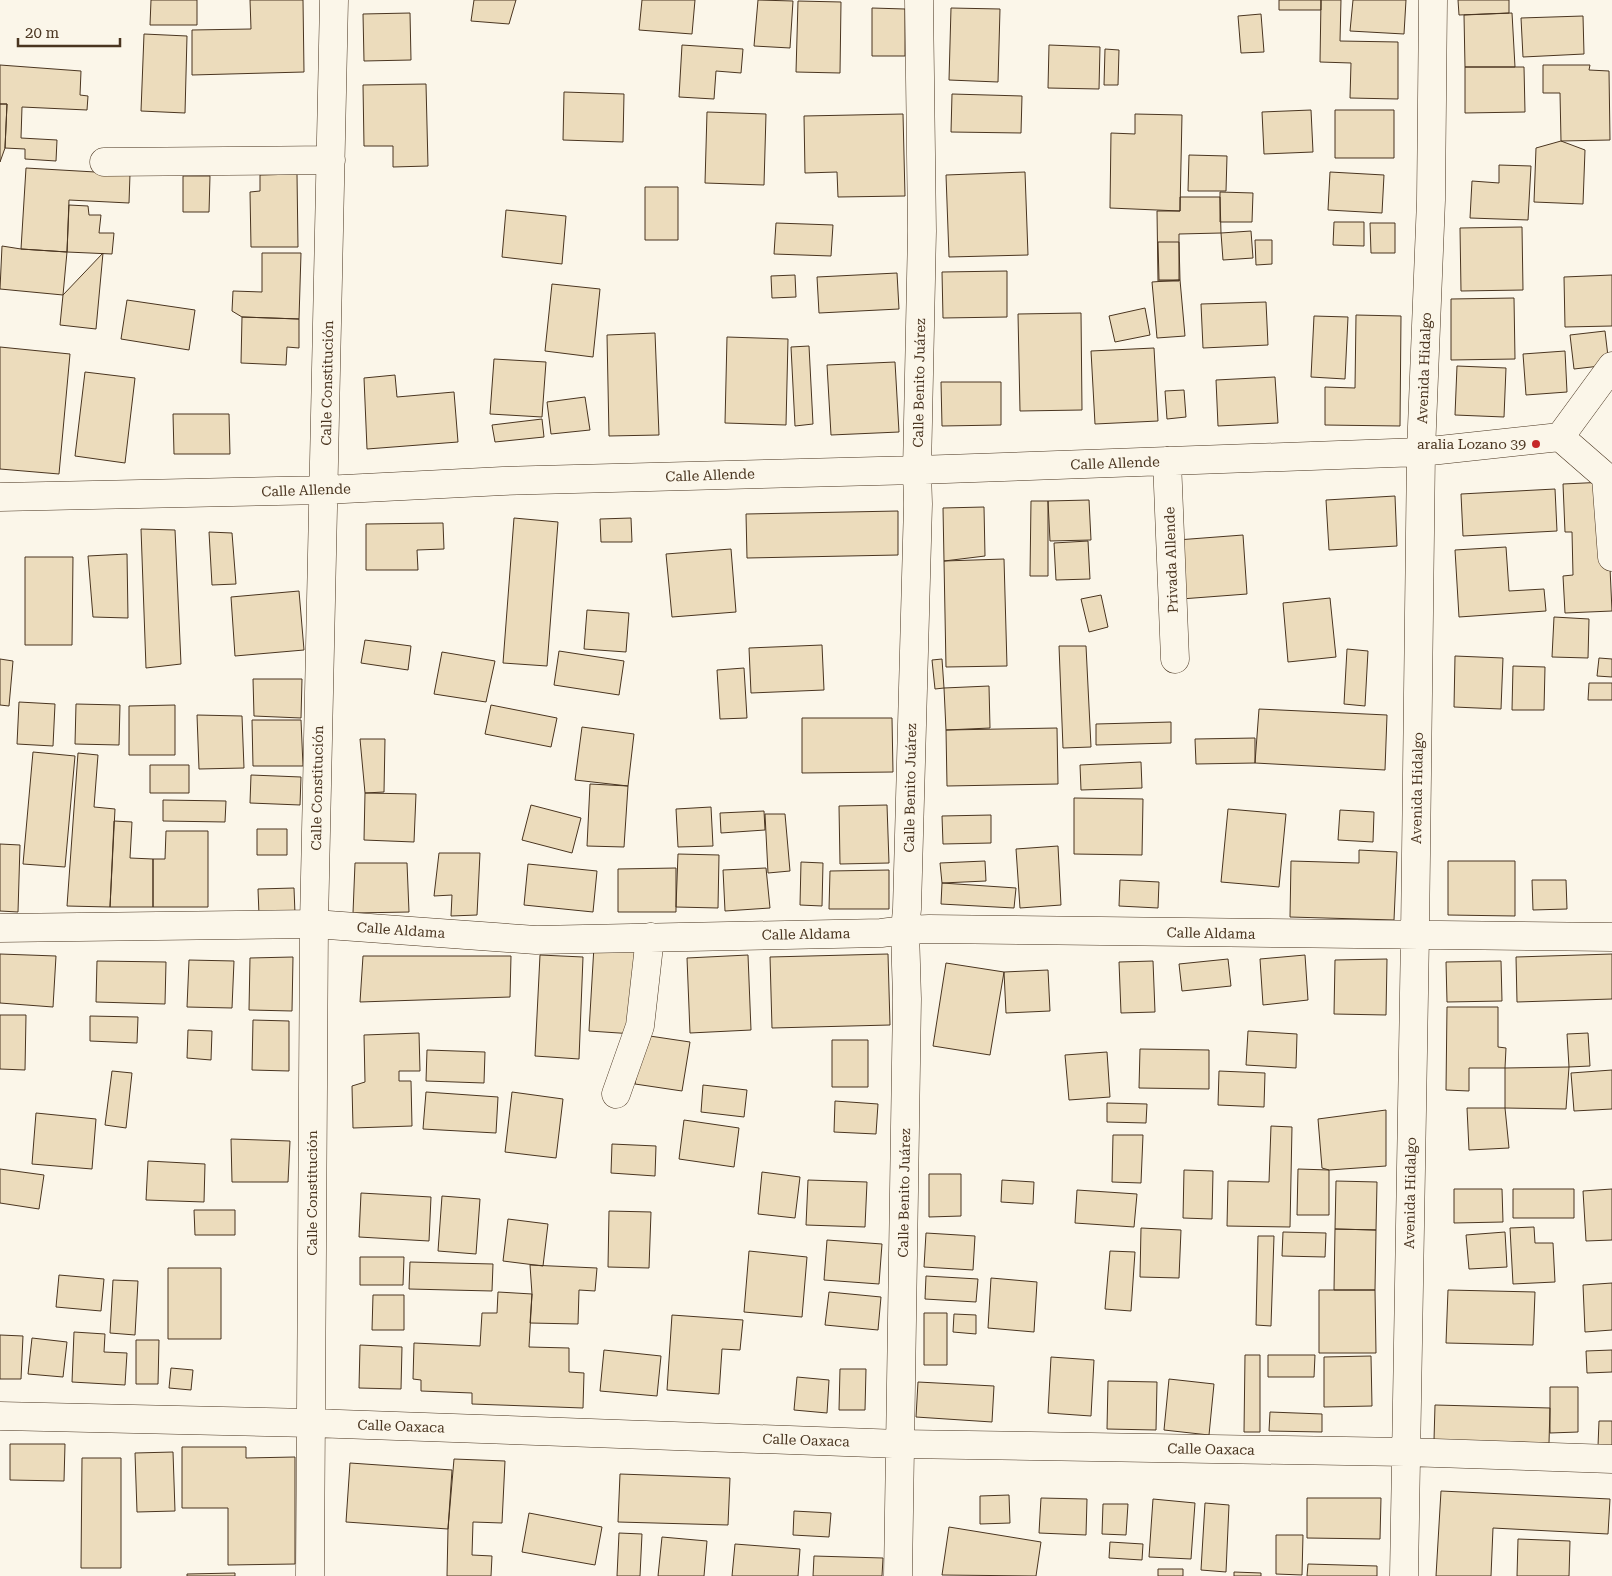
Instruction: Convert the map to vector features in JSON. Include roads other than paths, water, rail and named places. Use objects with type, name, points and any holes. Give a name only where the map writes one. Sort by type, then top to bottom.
[{"type":"street","name":"Calle Constitución","points":[[310,1576],[314,924],[334,0]]},
{"type":"street","name":"Calle Benito Juárez","points":[[898,1576],[907,999],[905,930],[918,504],[922,231],[919,0]]},
{"type":"street","name":"Avenida Hidalgo","points":[[1404,1576],[1421,452],[1430,200],[1433,0]]},
{"type":"street","points":[[104,162],[331,160]]},
{"type":"street","points":[[1612,366],[1560,437],[1606,478],[1612,557]]},
{"type":"street","name":"Calle Allende","points":[[0,497],[324,490],[503,481],[917,470],[1421,452],[1560,437]]},
{"type":"street","name":"Privada Allende","points":[[1167,461],[1175,658]]},
{"type":"street","name":"Calle Aldama","points":[[0,928],[314,924],[536,940],[881,933],[905,930],[1612,937]]},
{"type":"street","points":[[616,1094],[640,1026],[650,937]]},
{"type":"street","name":"Calle Oaxaca","points":[[0,1416],[311,1423],[900,1444],[1406,1452],[1612,1459]]},
{"type":"place","name":"aralia Lozano 39","points":[[1536,444]]}]
